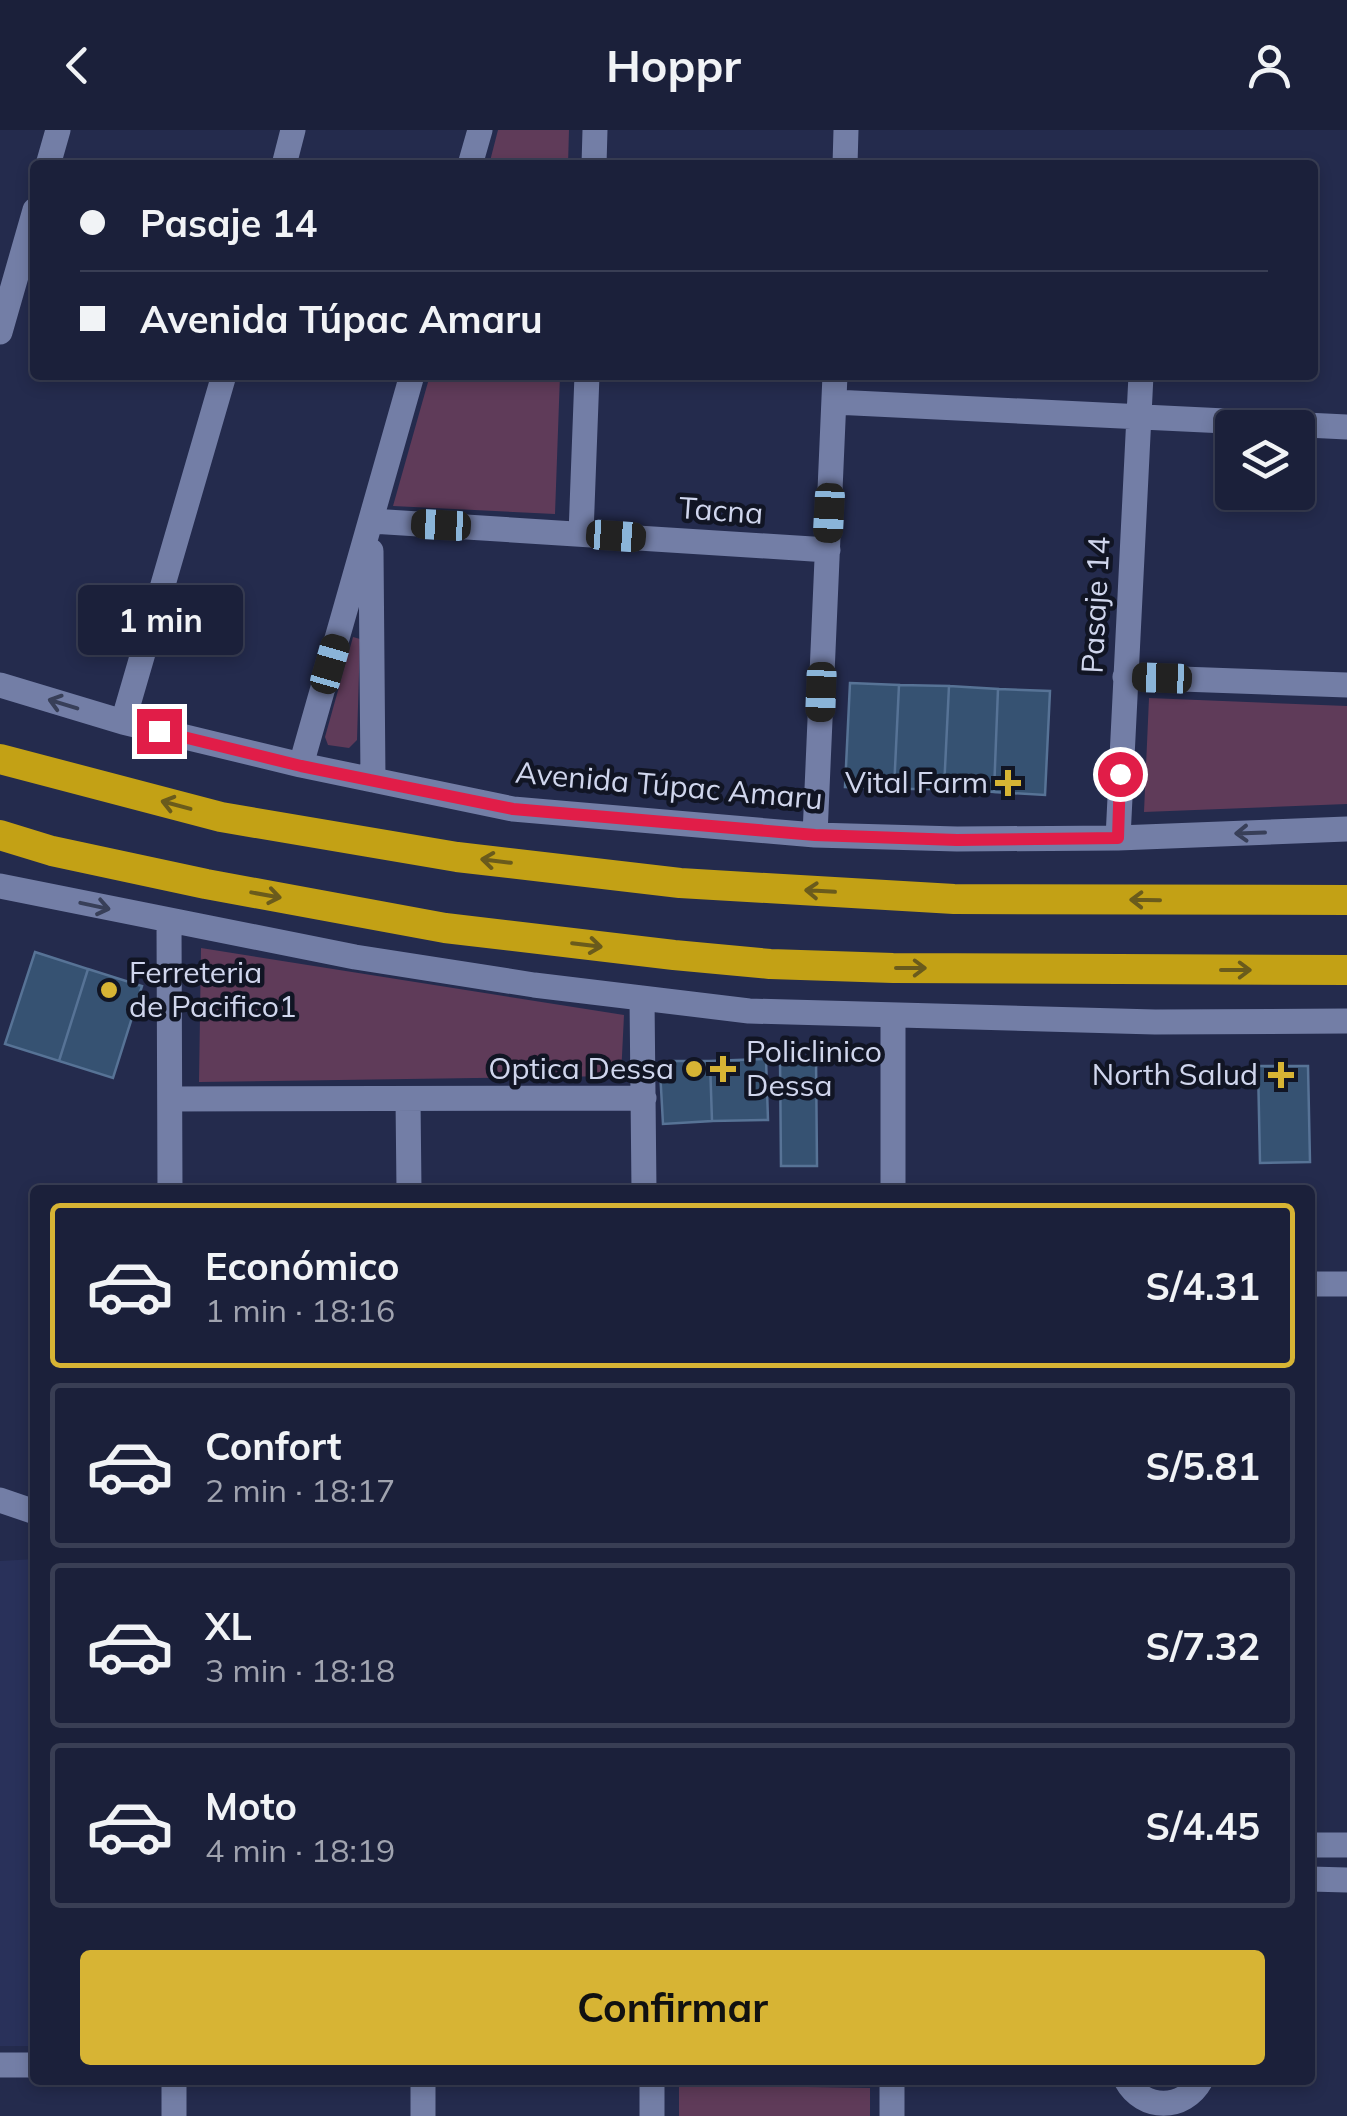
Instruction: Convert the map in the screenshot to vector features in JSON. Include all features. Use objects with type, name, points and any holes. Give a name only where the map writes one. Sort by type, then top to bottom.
[{"type":"highway","points":[[0,758],[221,816],[458,857],[680,883],[954,899],[1347,900]]},
{"type":"highway","points":[[0,835],[52,851],[187,880],[445,928],[693,957],[893,968],[1347,970]]},
{"type":"street","points":[[49,160],[58,130]]},
{"type":"street","points":[[285,160],[294,130]]},
{"type":"street","points":[[471,160],[480,130]]},
{"type":"street","points":[[594,160],[596,130]]},
{"type":"street","points":[[844,160],[846,130]]},
{"type":"street","points":[[0,332],[30,227]]},
{"type":"street","points":[[123,722],[223,380]]},
{"type":"street","points":[[301,766],[411,380]]},
{"type":"street","points":[[581,534],[587,380]]},
{"type":"street","points":[[815,835],[835,380]]},
{"type":"street","name":"Pasaje 14","points":[[1118,838],[1141,380]]},
{"type":"street","points":[[834,402],[1347,427]]},
{"type":"street","points":[[371,521],[373,780]]},
{"type":"street","name":"Tacna","points":[[371,521],[828,550]]},
{"type":"street","points":[[1125,677],[1347,685]]},
{"type":"street","name":"Avenida Túpac Amaru","points":[[0,685],[123,722],[301,766],[513,809],[815,835],[957,840],[1347,829]]},
{"type":"street","points":[[0,886],[372,960],[534,986],[749,1011],[1155,1022],[1347,1021]]},
{"type":"street","points":[[170,922],[170,1185]]},
{"type":"street","points":[[642,998],[644,1185]]},
{"type":"street","points":[[892,1016],[893,1185]]},
{"type":"street","points":[[170,1100],[644,1098]]},
{"type":"street","points":[[408,1099],[409,1185]]},
{"type":"street","points":[[1315,1284],[1347,1284]]},
{"type":"street","points":[[0,1500],[30,1510]]},
{"type":"street","points":[[0,1521],[30,1522]]},
{"type":"street","points":[[1315,1845],[1347,1845]]},
{"type":"street","points":[[1315,1880],[1347,1880]]},
{"type":"street","points":[[0,2065],[30,2065]]},
{"type":"street","points":[[174,2085],[174,2116]]},
{"type":"street","points":[[422,2085],[423,2116]]},
{"type":"street","points":[[652,2085],[652,2116]]},
{"type":"street","points":[[892,2085],[892,2116]]},
{"type":"street","points":[[1129,2085],[1137,2096],[1161,2104],[1176,2103],[1196,2085]]},
{"type":"shaded area","points":[[498,130],[569,130],[568,160],[490,160]]},
{"type":"shaded area","points":[[429,380],[560,380],[555,514],[393,506]]},
{"type":"shaded area","points":[[353,637],[360,639],[357,740],[349,748],[328,745],[325,737]]},
{"type":"shaded area","points":[[1149,698],[1347,706],[1347,804],[1144,812]]},
{"type":"shaded area","points":[[201,948],[624,1015],[621,1076],[199,1082]]},
{"type":"shaded area","points":[[30,1559],[30,2046],[0,2046],[0,1561]]},
{"type":"shaded area","points":[[679,2085],[870,2088],[870,2116],[679,2116]]},
{"type":"building","points":[[850,683],[899,685],[894,789],[845,787]]},
{"type":"building","points":[[899,685],[949,686],[944,789],[894,789]]},
{"type":"building","points":[[949,686],[998,689],[994,792],[944,789]]},
{"type":"building","points":[[998,689],[1050,691],[1045,795],[994,792]]},
{"type":"building","points":[[35,952],[88,969],[59,1061],[5,1044]]},
{"type":"building","points":[[88,969],[142,986],[113,1078],[59,1061]]},
{"type":"building","points":[[780,1058],[816,1058],[817,1166],[781,1166]]},
{"type":"building","points":[[766,1059],[768,1120],[712,1121],[710,1061]]},
{"type":"building","points":[[673,1061],[710,1061],[712,1121],[663,1124],[660,1070]]},
{"type":"building","points":[[1258,1066],[1308,1066],[1310,1162],[1260,1163]]},
{"type":"place","name":"Vital Farm","points":[[1008,783]]},
{"type":"place","name":"Ferreteria de Pacifico1","points":[[109,990]]},
{"type":"place","name":"Optica Dessa","points":[[694,1069]]},
{"type":"place","name":"Policlinico Dessa","points":[[723,1069]]},
{"type":"place","name":"North Salud","points":[[1281,1075]]},
{"type":"route","points":[[159,731],[301,766],[513,809],[815,835],[957,840],[1118,838],[1120,774]]}]
